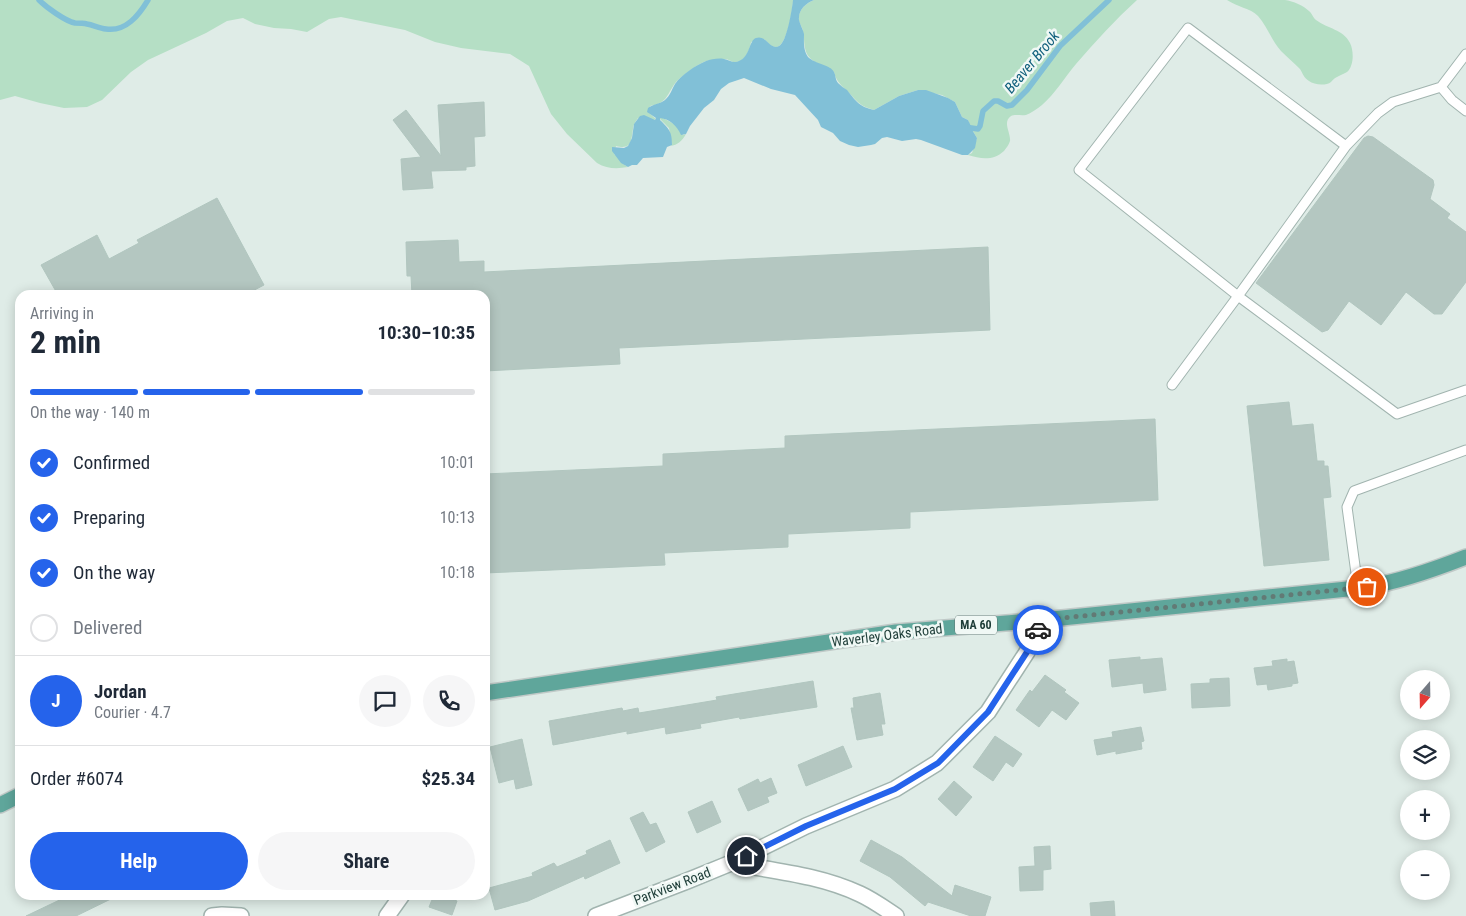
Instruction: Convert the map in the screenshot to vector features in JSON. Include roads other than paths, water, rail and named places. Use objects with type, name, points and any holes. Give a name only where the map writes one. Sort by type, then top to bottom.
[{"type":"main road","name":"Waverley Oaks Road","points":[[490,692],[896,632],[1042,620],[1358,588],[1407,579],[1466,557]]},
{"type":"main road","points":[[0,805],[15,798]]},
{"type":"street","name":"Parkview Road","points":[[596,916],[731,863],[806,826],[895,789],[938,763],[988,712],[1027,652],[1042,620]]},
{"type":"street","points":[[731,863],[796,874],[835,884],[879,904],[896,916]]},
{"type":"street","points":[[388,916],[399,900]]},
{"type":"street","points":[[212,916],[241,916]]},
{"type":"lane","points":[[1346,146],[1188,28],[1079,170],[1238,296],[1396,414],[1466,390]]},
{"type":"lane","points":[[1172,385],[1346,146],[1393,102],[1441,87],[1466,54]]},
{"type":"lane","points":[[1441,87],[1452,100],[1466,111]]},
{"type":"lane","points":[[1358,588],[1347,507],[1354,491],[1466,450]]},
{"type":"water","points":[[793,0],[814,0],[803,7],[799,16],[799,22],[804,34],[806,54],[808,57],[832,70],[838,83],[858,103],[874,110],[899,96],[918,90],[926,90],[948,98],[955,102],[962,117],[968,120],[977,138],[975,148],[968,155],[962,155],[921,140],[902,141],[887,137],[871,145],[858,147],[849,145],[840,141],[833,133],[821,127],[818,120],[795,95],[771,89],[744,78],[729,83],[721,89],[714,100],[704,108],[690,126],[686,134],[681,135],[673,124],[660,118],[669,131],[672,140],[672,145],[667,147],[663,157],[643,158],[637,165],[628,167],[621,163],[612,151],[612,147],[624,148],[628,146],[632,138],[634,124],[640,116],[644,115],[655,120],[656,118],[647,112],[648,108],[665,100],[678,80],[689,71],[713,59],[739,61],[743,59],[754,39],[759,37],[773,46],[779,46],[787,32]]},
{"type":"waterway","name":"Beaver Brook","points":[[39,0],[66,20],[106,29],[120,28],[126,25],[136,17],[148,0]]},
{"type":"waterway","name":"Beaver Brook","points":[[965,127],[978,129],[983,111],[994,101],[1007,106],[1012,105],[1027,90],[1060,46],[1109,0]]}]
